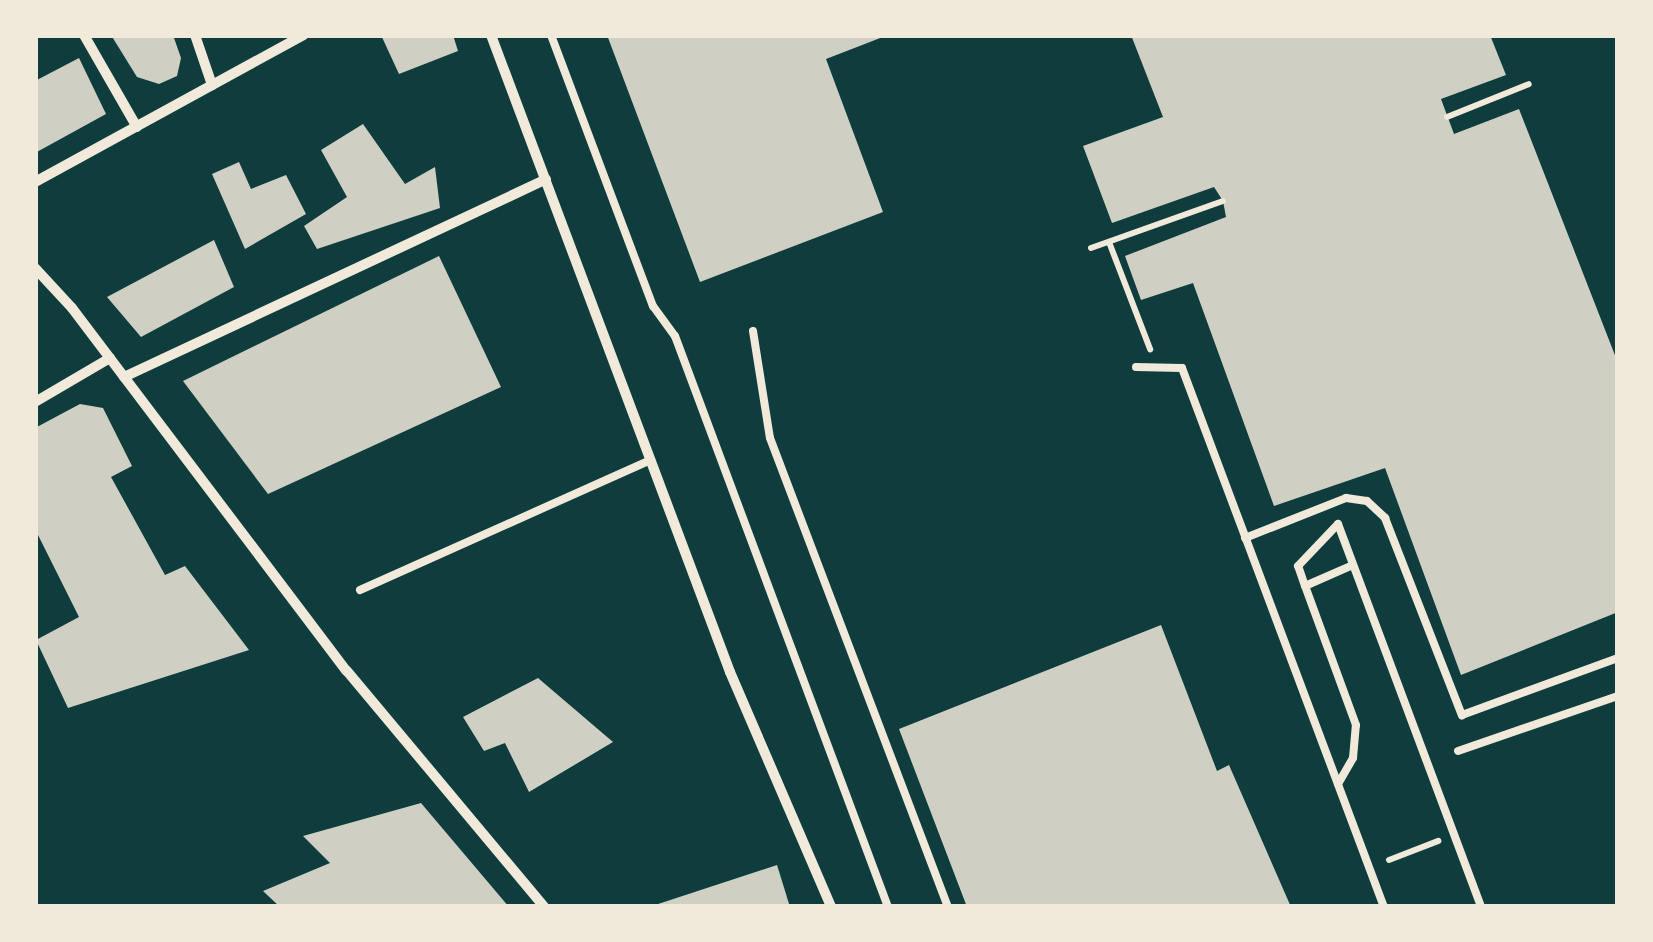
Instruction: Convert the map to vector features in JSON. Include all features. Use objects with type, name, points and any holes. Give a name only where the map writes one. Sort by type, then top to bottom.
[{"type":"street","points":[[84,35],[137,127]]},
{"type":"street","points":[[195,35],[212,84]]},
{"type":"street","points":[[35,182],[304,35]]},
{"type":"street","points":[[491,35],[730,672],[831,907]]},
{"type":"street","points":[[124,377],[546,179]]},
{"type":"street","points":[[35,268],[110,358],[347,671],[544,907]]},
{"type":"street","points":[[35,402],[110,358]]},
{"type":"lane","points":[[551,35],[653,306],[675,336],[888,907]]},
{"type":"lane","points":[[753,331],[770,438],[948,907]]},
{"type":"lane","points":[[1136,367],[1182,368],[1384,907]]},
{"type":"lane","points":[[360,590],[651,460]]},
{"type":"lane","points":[[1244,538],[1346,498],[1367,500],[1385,518],[1462,715],[1618,658]]},
{"type":"lane","points":[[1338,784],[1353,758],[1356,725],[1298,566],[1338,524],[1481,907]]},
{"type":"lane","points":[[1306,586],[1353,565]]},
{"type":"lane","points":[[1458,751],[1618,696]]},
{"type":"path","points":[[1448,116],[1529,84]]},
{"type":"path","points":[[1091,248],[1223,201]]},
{"type":"path","points":[[1369,868],[1453,836]]},
{"type":"building","points":[[111,35],[173,35],[181,58],[177,76],[159,84],[137,77]]},
{"type":"building","points":[[381,35],[453,35],[458,51],[399,74]]},
{"type":"building","points":[[607,35],[888,35],[826,59],[883,212],[700,282]]},
{"type":"building","points":[[1131,35],[1490,35],[1506,75],[1441,99],[1454,134],[1519,109],[1618,363],[1618,612],[1461,675],[1385,468],[1274,506],[1193,283],[1141,300],[1125,256],[1226,217],[1223,201],[1214,187],[1112,223],[1083,146],[1163,117]]},
{"type":"building","points":[[79,58],[106,114],[35,153],[35,81]]},
{"type":"building","points":[[363,124],[405,184],[435,167],[440,208],[317,249],[304,226],[347,197],[321,150]]},
{"type":"building","points":[[239,162],[251,189],[286,175],[306,214],[245,249],[212,174]]},
{"type":"building","points":[[214,240],[234,287],[141,337],[107,297]]},
{"type":"building","points":[[439,256],[501,387],[268,494],[183,381]]},
{"type":"building","points":[[80,404],[103,408],[132,466],[111,477],[165,575],[185,566],[249,650],[68,708],[36,640],[79,617],[35,529],[35,428]]},
{"type":"building","points":[[1161,625],[1217,771],[1229,765],[1291,907],[967,907],[899,729]]},
{"type":"building","points":[[538,678],[613,742],[529,792],[505,743],[484,751],[463,717]]},
{"type":"building","points":[[421,803],[509,907],[280,907],[263,891],[330,863],[303,836]]},
{"type":"building","points":[[777,865],[790,907],[652,907],[652,906]]}]
